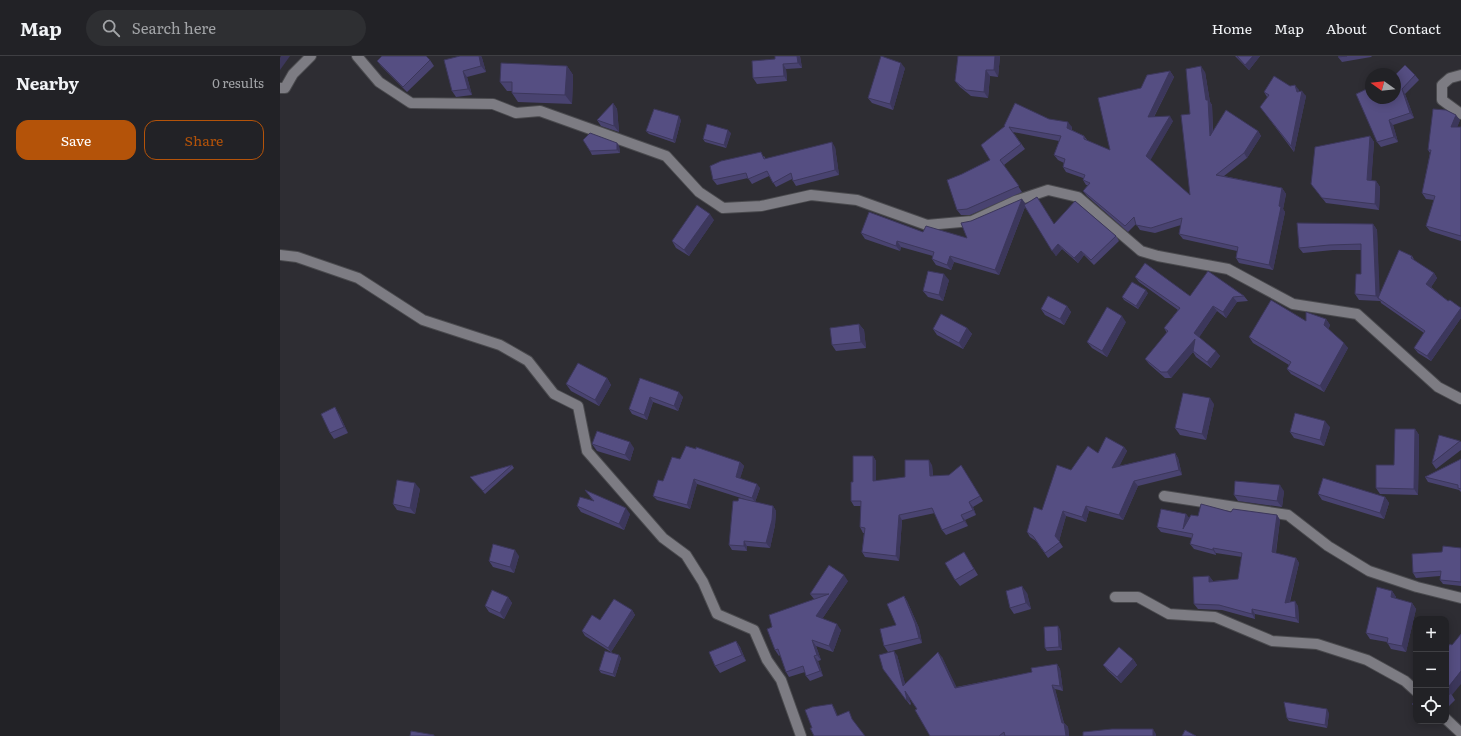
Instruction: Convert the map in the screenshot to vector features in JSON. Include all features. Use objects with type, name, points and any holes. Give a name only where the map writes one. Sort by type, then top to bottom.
[{"type":"street","points":[[280,88],[285,88],[293,74],[311,56]]},
{"type":"street","points":[[357,56],[379,82],[411,104],[493,104],[516,113],[540,111],[666,156],[699,192],[723,208],[761,206],[811,195],[857,200],[927,225],[972,221],[1015,201],[1048,190],[1078,197],[1141,251],[1158,256],[1228,269],[1293,304],[1357,314],[1438,387],[1461,399]]},
{"type":"street","points":[[1461,75],[1450,78],[1442,85],[1442,100],[1461,114]]},
{"type":"street","points":[[280,255],[297,257],[358,278],[423,320],[500,345],[528,361],[554,394],[578,406],[587,451],[663,538],[686,555],[703,582],[717,614],[754,630],[767,660],[781,680],[801,736]]},
{"type":"street","points":[[1164,496],[1288,515],[1328,546],[1369,571],[1417,588],[1461,598]]},
{"type":"street","points":[[1115,597],[1138,597],[1169,614],[1215,617],[1272,641],[1316,644],[1367,660],[1405,681],[1413,688]]},
{"type":"street","points":[[1449,722],[1461,733]]},
{"type":"building","points":[[382,56],[426,56],[430,60],[403,87],[377,61]]},
{"type":"building","points":[[460,56],[479,56],[481,66],[463,71],[468,89],[452,91],[444,60]]},
{"type":"building","points":[[775,56],[797,56],[798,63],[783,64],[784,76],[753,78],[752,61],[775,59]]},
{"type":"building","points":[[881,56],[901,63],[890,104],[868,98]]},
{"type":"building","points":[[958,56],[995,56],[994,70],[986,70],[984,92],[966,90],[955,81]]},
{"type":"building","points":[[1237,56],[1253,56],[1245,65]]},
{"type":"building","points":[[501,63],[567,66],[565,95],[512,93],[512,82],[500,82]]},
{"type":"building","points":[[1405,65],[1415,75],[1402,89],[1410,113],[1389,120],[1394,137],[1377,142],[1356,94],[1365,90],[1365,104],[1401,104],[1401,69]]},
{"type":"building","points":[[1201,66],[1206,100],[1208,100],[1210,136],[1226,110],[1258,131],[1244,153],[1216,175],[1282,188],[1279,206],[1281,207],[1269,265],[1236,258],[1238,247],[1179,234],[1182,218],[1151,228],[1136,225],[1134,217],[1125,226],[1083,191],[1090,183],[1083,180],[1085,175],[1063,167],[1065,159],[1054,155],[1061,136],[1009,127],[1021,144],[1000,160],[1019,186],[967,209],[957,210],[947,180],[990,160],[981,145],[1005,126],[1015,103],[1049,119],[1068,122],[1067,128],[1084,136],[1084,139],[1110,150],[1098,98],[1141,88],[1147,75],[1170,71],[1148,117],[1170,116],[1146,156],[1190,195],[1181,115],[1190,114],[1186,69]]},
{"type":"building","points":[[1274,76],[1290,86],[1295,85],[1297,92],[1302,91],[1291,146],[1260,107],[1269,95],[1264,92]]},
{"type":"building","points":[[613,103],[614,126],[597,120]]},
{"type":"building","points":[[654,109],[679,116],[673,140],[646,131]]},
{"type":"building","points":[[1433,109],[1446,110],[1456,115],[1451,127],[1461,127],[1461,236],[1426,226],[1435,196],[1422,193],[1431,150],[1428,150]]},
{"type":"building","points":[[707,124],[728,130],[724,145],[703,139]]},
{"type":"building","points":[[590,133],[617,143],[617,150],[590,151],[583,140]]},
{"type":"building","points":[[1370,136],[1367,180],[1376,181],[1375,204],[1322,198],[1311,184],[1315,147]]},
{"type":"building","points":[[832,142],[835,170],[793,181],[791,173],[773,183],[767,171],[748,179],[746,173],[713,180],[710,166],[721,161],[761,152],[764,159]]},
{"type":"building","points":[[1037,197],[1054,224],[1075,201],[1116,236],[1091,260],[1081,251],[1074,258],[1058,244],[1052,251],[1024,205]]},
{"type":"building","points":[[1022,199],[995,270],[950,256],[947,265],[932,259],[934,252],[897,241],[896,246],[861,233],[869,212],[923,232],[926,226],[967,238],[961,223],[971,221]]},
{"type":"building","points":[[697,205],[710,214],[684,250],[672,241]]},
{"type":"building","points":[[1297,223],[1373,224],[1376,296],[1355,294],[1356,274],[1361,274],[1361,244],[1299,248]]},
{"type":"building","points":[[1399,250],[1412,256],[1411,258],[1434,273],[1426,284],[1448,301],[1450,300],[1461,308],[1427,356],[1414,348],[1425,331],[1378,298]]},
{"type":"building","points":[[1145,263],[1190,296],[1208,271],[1244,296],[1233,297],[1223,312],[1213,306],[1194,333],[1216,351],[1207,362],[1193,351],[1195,339],[1167,372],[1161,372],[1145,359],[1168,331],[1164,328],[1180,308],[1135,277]]},
{"type":"building","points":[[928,271],[944,274],[939,295],[923,291]]},
{"type":"building","points":[[1132,282],[1146,290],[1136,306],[1122,297]]},
{"type":"building","points":[[1048,296],[1067,306],[1060,319],[1041,309]]},
{"type":"building","points":[[1271,300],[1306,321],[1306,312],[1326,319],[1324,325],[1344,343],[1320,386],[1287,369],[1291,362],[1249,337]]},
{"type":"building","points":[[1107,307],[1122,316],[1102,351],[1087,342]]},
{"type":"building","points":[[941,314],[967,328],[959,343],[933,329]]},
{"type":"building","points":[[859,324],[861,342],[832,345],[830,328]]},
{"type":"building","points":[[578,363],[607,378],[595,400],[566,384]]},
{"type":"building","points":[[640,378],[679,392],[674,406],[650,397],[644,415],[629,409]]},
{"type":"building","points":[[1183,393],[1210,398],[1202,434],[1175,428]]},
{"type":"building","points":[[335,407],[344,427],[330,433],[321,414]]},
{"type":"building","points":[[1295,413],[1325,421],[1320,440],[1290,432]]},
{"type":"building","points":[[1395,429],[1415,429],[1414,489],[1376,488],[1376,465],[1394,465]]},
{"type":"building","points":[[597,431],[630,442],[625,455],[592,444]]},
{"type":"building","points":[[1439,435],[1460,441],[1432,463]]},
{"type":"building","points":[[1106,437],[1124,447],[1112,468],[1175,453],[1179,470],[1134,481],[1119,515],[1086,506],[1082,517],[1063,511],[1055,536],[1060,542],[1045,553],[1033,536],[1027,532],[1034,507],[1042,510],[1057,465],[1071,470],[1088,446],[1098,453]]},
{"type":"building","points":[[686,446],[696,449],[696,447],[740,462],[736,477],[757,484],[752,498],[694,479],[687,505],[653,496],[658,480],[663,481],[672,457],[680,459]]},
{"type":"building","points":[[853,456],[873,456],[873,481],[905,477],[905,460],[929,460],[930,476],[949,475],[961,465],[980,496],[969,502],[973,510],[961,515],[964,521],[942,530],[932,508],[899,515],[896,556],[862,552],[865,528],[860,527],[861,501],[851,501]]},
{"type":"building","points":[[1461,459],[1461,489],[1458,488],[1458,485],[1425,477]]},
{"type":"building","points":[[512,465],[483,491],[470,477]]},
{"type":"building","points":[[1323,478],[1385,497],[1380,513],[1318,494]]},
{"type":"building","points":[[397,480],[415,483],[410,508],[393,504]]},
{"type":"building","points":[[1235,481],[1280,485],[1277,501],[1234,495]]},
{"type":"building","points":[[585,490],[626,508],[619,524],[577,506],[580,497],[594,501]]},
{"type":"building","points":[[739,498],[773,506],[772,520],[766,543],[744,541],[744,546],[729,545],[733,501],[738,501]]},
{"type":"building","points":[[1201,504],[1231,512],[1233,509],[1277,515],[1272,552],[1296,558],[1285,603],[1295,601],[1296,618],[1252,609],[1252,614],[1219,605],[1194,604],[1193,577],[1209,576],[1209,582],[1238,579],[1242,553],[1213,548],[1213,550],[1190,544],[1193,534],[1157,527],[1161,509],[1186,514],[1183,529],[1191,515],[1198,516]]},
{"type":"building","points":[[493,544],[515,550],[510,567],[489,561]]},
{"type":"building","points":[[1443,546],[1461,548],[1461,582],[1440,580],[1441,571],[1413,573],[1412,554],[1442,552]]},
{"type":"building","points":[[964,552],[974,569],[955,580],[945,563]]},
{"type":"building","points":[[829,565],[844,575],[816,616],[837,624],[829,646],[812,640],[817,655],[814,656],[820,671],[806,676],[803,666],[786,672],[778,649],[775,650],[767,629],[772,627],[769,615],[829,594],[810,594]]},
{"type":"building","points":[[1022,586],[1026,603],[1010,608],[1006,591]]},
{"type":"building","points":[[1377,587],[1392,591],[1391,597],[1412,603],[1402,646],[1387,643],[1388,638],[1366,633]]},
{"type":"building","points":[[492,590],[508,597],[500,613],[485,606]]},
{"type":"building","points":[[904,596],[915,623],[919,638],[884,646],[880,629],[896,625],[887,604]]},
{"type":"building","points":[[614,599],[632,610],[608,648],[582,631],[592,615],[600,620]]},
{"type":"building","points":[[1058,626],[1059,647],[1045,648],[1044,627]]},
{"type":"building","points":[[1461,634],[1461,671],[1449,686],[1449,645],[1452,645]]},
{"type":"building","points":[[736,641],[742,655],[715,666],[709,652]]},
{"type":"building","points":[[1119,647],[1133,659],[1117,677],[1103,665]]},
{"type":"building","points":[[605,651],[619,655],[613,674],[599,670]]},
{"type":"building","points":[[894,651],[903,686],[938,652],[955,688],[1032,672],[1031,668],[1057,664],[1060,686],[1052,685],[1062,723],[1064,723],[1066,736],[1005,736],[1004,732],[999,736],[930,736],[915,710],[917,709],[905,691],[907,700],[883,669],[879,655]]},
{"type":"building","points":[[1284,702],[1327,709],[1325,725],[1287,718]]},
{"type":"building","points":[[832,704],[837,716],[849,711],[852,719],[865,736],[814,736],[805,710],[812,707]]},
{"type":"building","points":[[1112,729],[1153,729],[1153,736],[1083,736],[1083,732]]},
{"type":"building","points":[[1185,730],[1196,736],[1182,736]]},
{"type":"building","points":[[411,731],[434,735],[434,736],[410,736]]}]
